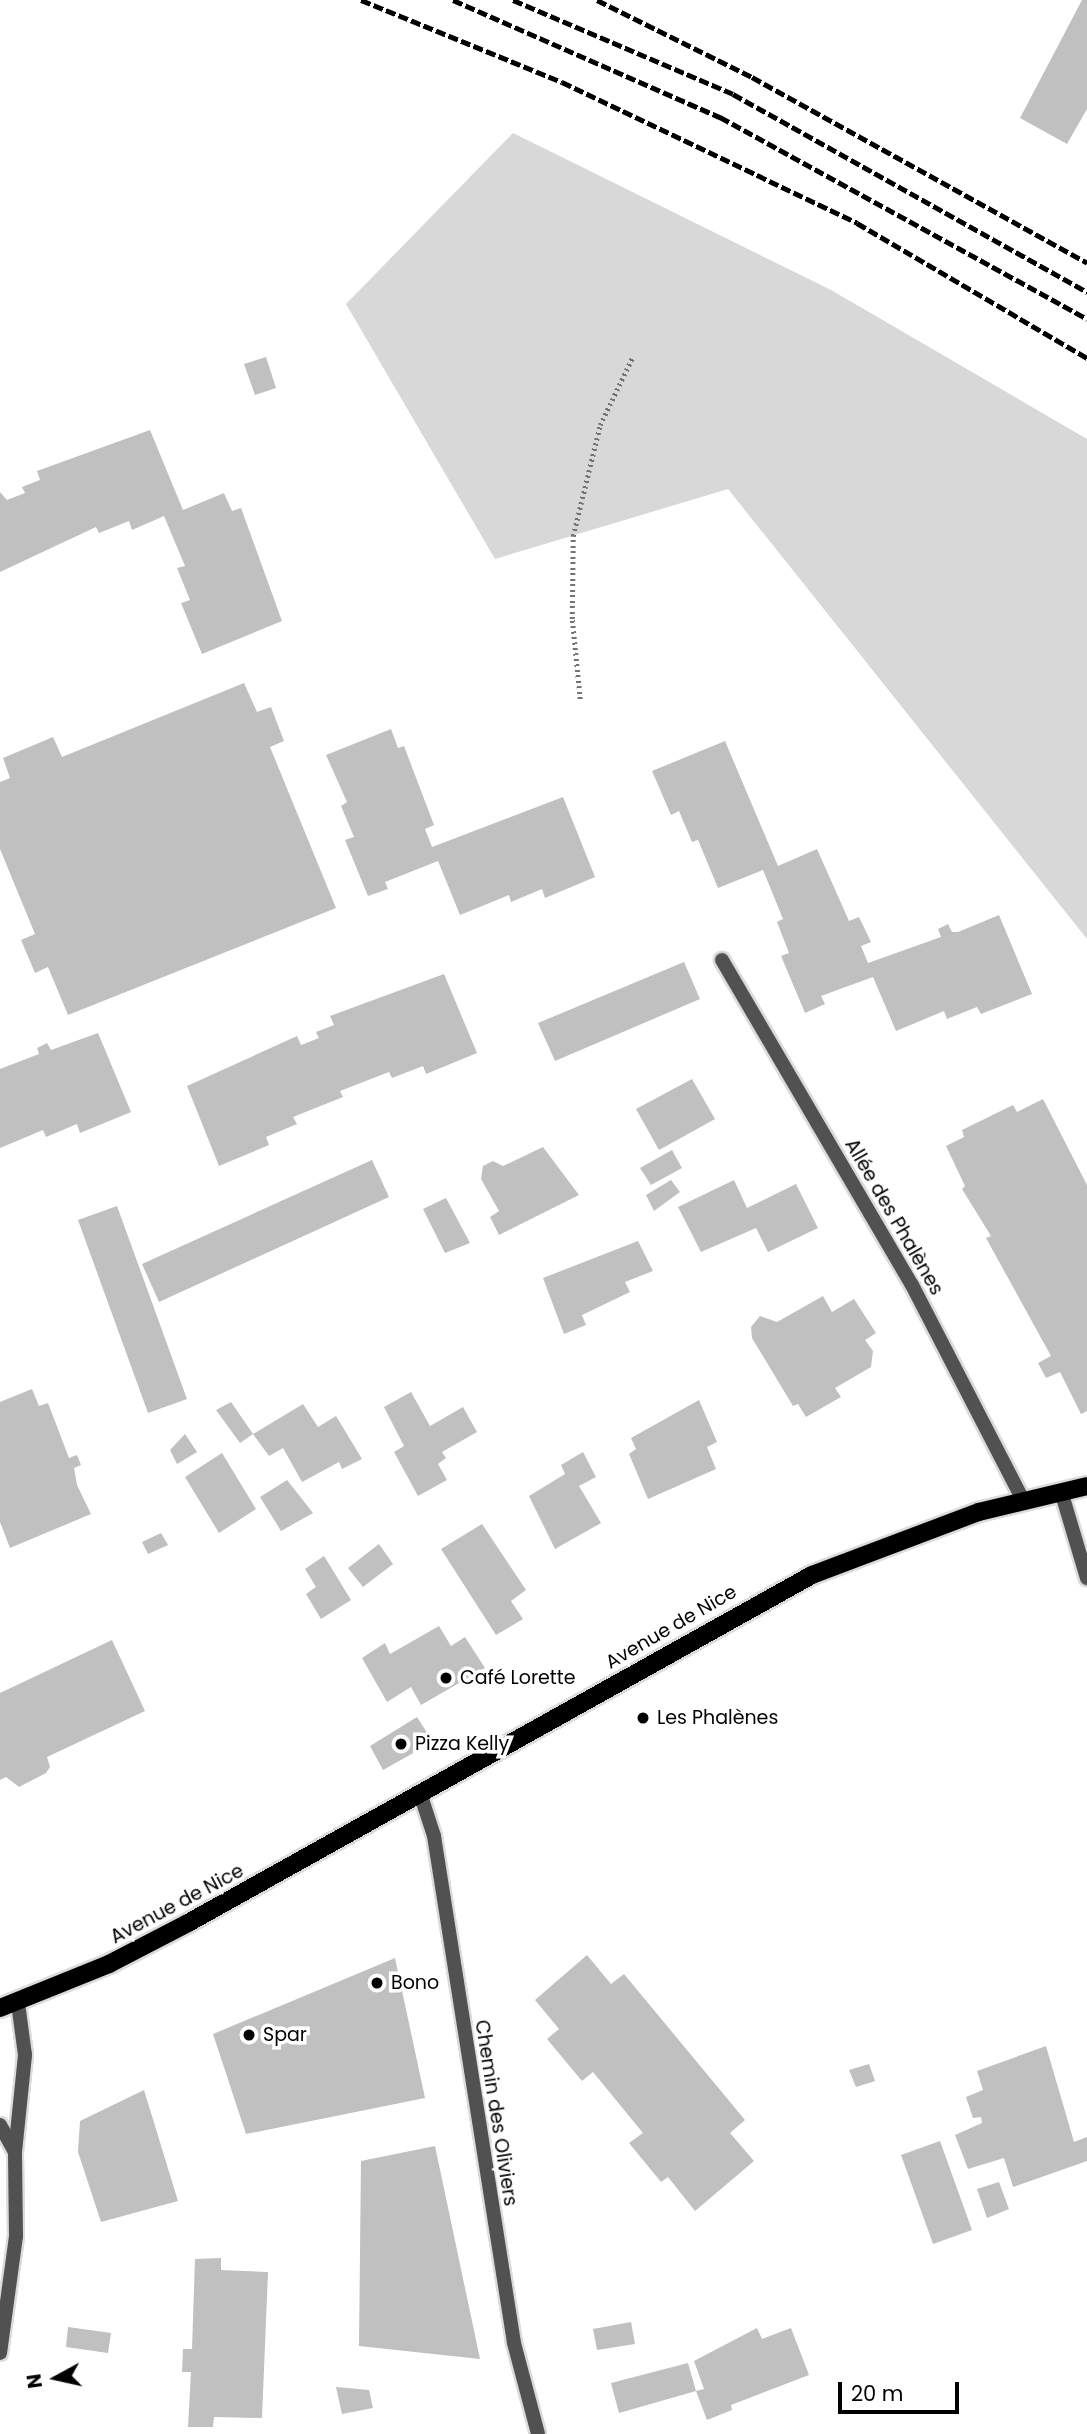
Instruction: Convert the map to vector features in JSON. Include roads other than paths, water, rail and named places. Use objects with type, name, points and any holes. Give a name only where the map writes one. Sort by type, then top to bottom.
[{"type":"main road","name":"Avenue de Nice","points":[[0,2008],[18,2003],[138,1949],[421,1797],[801,1580],[876,1548],[1023,1500],[1087,1486]]},
{"type":"street","name":"Allée des Phalènes","points":[[722,960],[912,1285],[1023,1500]]},
{"type":"street","points":[[1061,1491],[1087,1577]]},
{"type":"street","name":"Chemin des Oliviers","points":[[421,1797],[434,1836],[441,1898],[514,2343],[538,2434]]},
{"type":"street","points":[[0,2353],[16,2236],[15,2151],[25,2055],[18,2003]]},
{"type":"street","points":[[0,2125],[15,2151]]},
{"type":"railway","points":[[361,0],[562,82],[857,223],[1087,358]]},
{"type":"railway","points":[[453,0],[720,117],[1087,319]]},
{"type":"railway","points":[[513,0],[733,94],[1087,292]]},
{"type":"railway","points":[[597,0],[752,77],[1087,263]]},
{"type":"place","name":"Café Lorette","points":[[446,1678]]},
{"type":"place","name":"Les Phalènes","points":[[643,1718]]},
{"type":"place","name":"Pizza Kelly","points":[[401,1744]]},
{"type":"place","name":"Bono","points":[[377,1983]]},
{"type":"place","name":"Spar","points":[[249,2035]]}]
